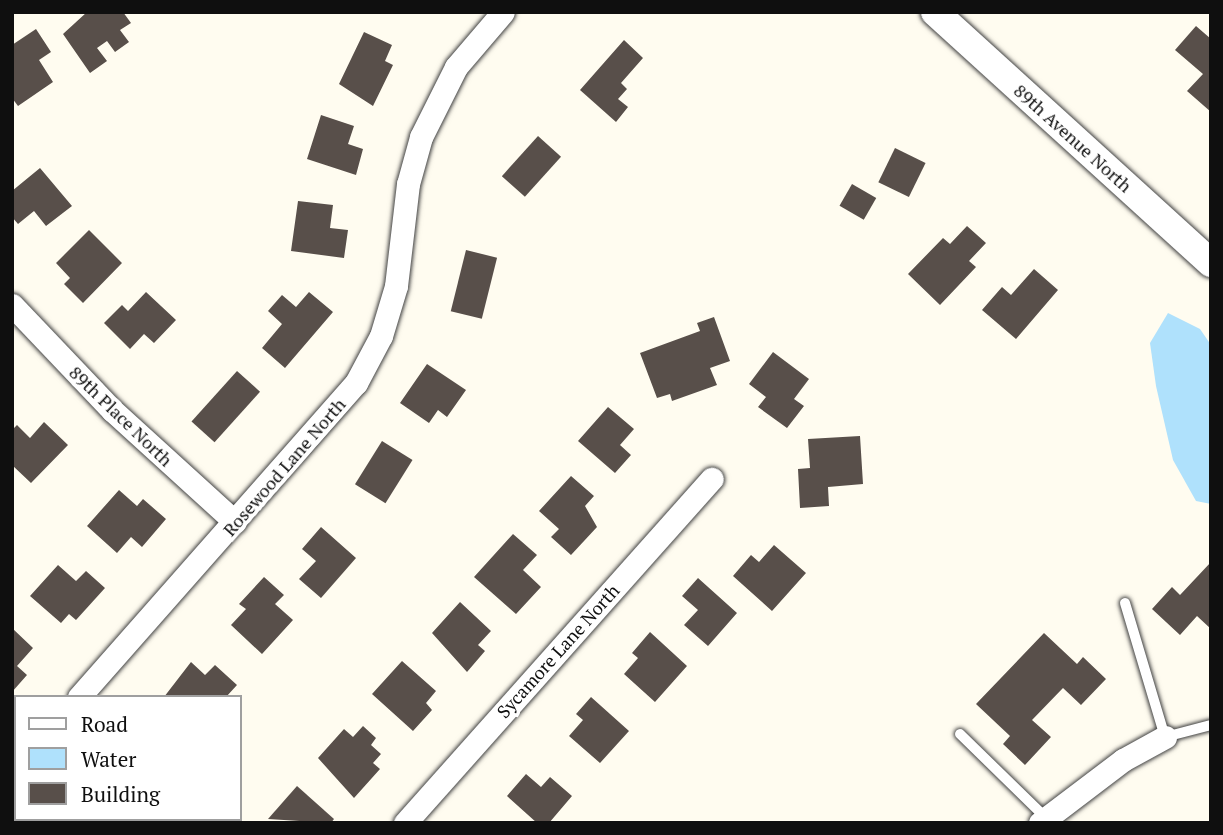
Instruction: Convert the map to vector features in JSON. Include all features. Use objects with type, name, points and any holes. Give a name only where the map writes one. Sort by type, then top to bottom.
[{"type":"street","name":"Rosewood Lane North","points":[[81,695],[325,424],[381,336],[396,286],[408,184],[421,136],[456,67],[503,12]]},
{"type":"street","name":"89th Avenue North","points":[[935,12],[1211,263]]},
{"type":"street","name":"89th Place North","points":[[12,305],[113,410],[235,522]]},
{"type":"street","name":"Sycamore Lane North","points":[[405,823],[712,479]]},
{"type":"street","points":[[1043,820],[1123,760],[1166,737]]},
{"type":"lane","points":[[1125,603],[1166,737],[1211,726]]},
{"type":"lane","points":[[960,734],[1043,820]]},
{"type":"water","points":[[1168,313],[1200,329],[1211,345],[1211,504],[1196,501],[1173,460],[1156,386],[1150,343]]},
{"type":"building","points":[[87,12],[123,12],[131,23],[120,30],[129,42],[115,52],[107,41],[97,48],[107,61],[90,73],[63,34]]},
{"type":"building","points":[[1196,26],[1211,39],[1211,112],[1187,91],[1203,74],[1175,50]]},
{"type":"building","points":[[36,29],[51,52],[39,60],[53,82],[18,106],[12,98],[12,45]]},
{"type":"building","points":[[364,32],[392,45],[385,61],[393,65],[373,106],[339,84]]},
{"type":"building","points":[[624,40],[643,58],[621,83],[627,89],[618,99],[628,107],[616,122],[580,90]]},
{"type":"building","points":[[321,115],[354,126],[348,144],[363,149],[356,175],[307,159]]},
{"type":"building","points":[[538,136],[561,157],[525,197],[502,176]]},
{"type":"building","points":[[895,148],[926,163],[909,197],[878,182]]},
{"type":"building","points":[[40,168],[72,206],[46,226],[34,211],[18,224],[12,217],[12,191]]},
{"type":"building","points":[[852,184],[876,198],[864,220],[840,206]]},
{"type":"building","points":[[298,201],[333,205],[330,228],[348,230],[344,258],[291,251]]},
{"type":"building","points":[[967,226],[986,243],[969,261],[976,267],[940,305],[908,274],[943,238],[950,244]]},
{"type":"building","points":[[89,230],[122,263],[83,303],[64,284],[70,278],[56,263]]},
{"type":"building","points":[[466,250],[497,258],[482,319],[451,311]]},
{"type":"building","points":[[1034,269],[1058,290],[1016,339],[982,310],[1002,287],[1011,295]]},
{"type":"building","points":[[146,292],[176,320],[154,343],[144,334],[130,349],[104,323],[122,305],[128,311]]},
{"type":"building","points":[[309,292],[333,312],[285,368],[262,348],[282,324],[268,311],[282,295],[296,307]]},
{"type":"building","points":[[714,317],[730,361],[710,368],[717,385],[672,401],[670,394],[657,398],[640,353],[700,331],[697,323]]},
{"type":"building","points":[[773,352],[809,379],[794,399],[804,406],[787,428],[758,407],[766,397],[749,384]]},
{"type":"building","points":[[427,364],[466,390],[447,417],[438,410],[429,423],[400,403]]},
{"type":"building","points":[[237,371],[260,392],[215,442],[191,422]]},
{"type":"building","points":[[608,407],[634,429],[620,445],[631,455],[615,473],[578,441]]},
{"type":"building","points":[[44,422],[68,445],[31,483],[12,465],[12,430],[17,425],[30,438]]},
{"type":"building","points":[[860,436],[863,484],[828,487],[829,506],[800,508],[798,469],[810,468],[808,439]]},
{"type":"building","points":[[382,441],[413,460],[386,503],[355,484]]},
{"type":"building","points":[[571,476],[594,496],[585,506],[597,527],[571,555],[551,537],[559,529],[539,511]]},
{"type":"building","points":[[119,490],[137,506],[143,499],[166,519],[142,547],[131,537],[117,553],[87,526]]},
{"type":"building","points":[[321,527],[356,558],[321,598],[299,579],[316,561],[302,549]]},
{"type":"building","points":[[513,534],[537,555],[523,570],[541,587],[516,614],[474,577]]},
{"type":"building","points":[[774,545],[806,573],[772,611],[733,576],[751,555],[759,562]]},
{"type":"building","points":[[1211,562],[1211,629],[1197,616],[1180,635],[1152,609],[1172,587],[1180,595]]},
{"type":"building","points":[[58,565],[76,581],[86,571],[105,588],[76,620],[69,614],[61,623],[30,596]]},
{"type":"building","points":[[264,577],[284,595],[275,604],[293,620],[262,654],[231,625],[246,609],[239,604]]},
{"type":"building","points":[[698,578],[737,613],[708,646],[684,625],[698,610],[682,596]]},
{"type":"building","points":[[460,602],[491,631],[478,645],[485,651],[467,672],[432,633]]},
{"type":"building","points":[[12,628],[33,648],[17,666],[27,675],[12,692]]},
{"type":"building","points":[[650,632],[687,666],[655,702],[624,674],[638,658],[632,653]]},
{"type":"building","points":[[1044,633],[1077,664],[1083,657],[1106,679],[1081,705],[1063,688],[1032,720],[1051,737],[1025,765],[1003,744],[1010,736],[976,704]]},
{"type":"building","points":[[402,661],[436,691],[426,703],[432,710],[413,731],[372,694]]},
{"type":"building","points":[[191,662],[205,675],[215,665],[237,685],[228,695],[166,695]]},
{"type":"building","points":[[591,697],[629,731],[600,763],[569,736],[583,720],[576,714]]},
{"type":"building","points":[[363,726],[376,738],[371,745],[381,754],[373,763],[380,769],[354,798],[318,758],[344,729],[353,737]]},
{"type":"building","points":[[526,774],[541,787],[550,777],[572,796],[549,823],[537,823],[507,796]]},
{"type":"building","points":[[297,786],[334,819],[331,823],[268,819]]},
{"type":"building","points":[[46,821],[115,821],[115,823]]}]
